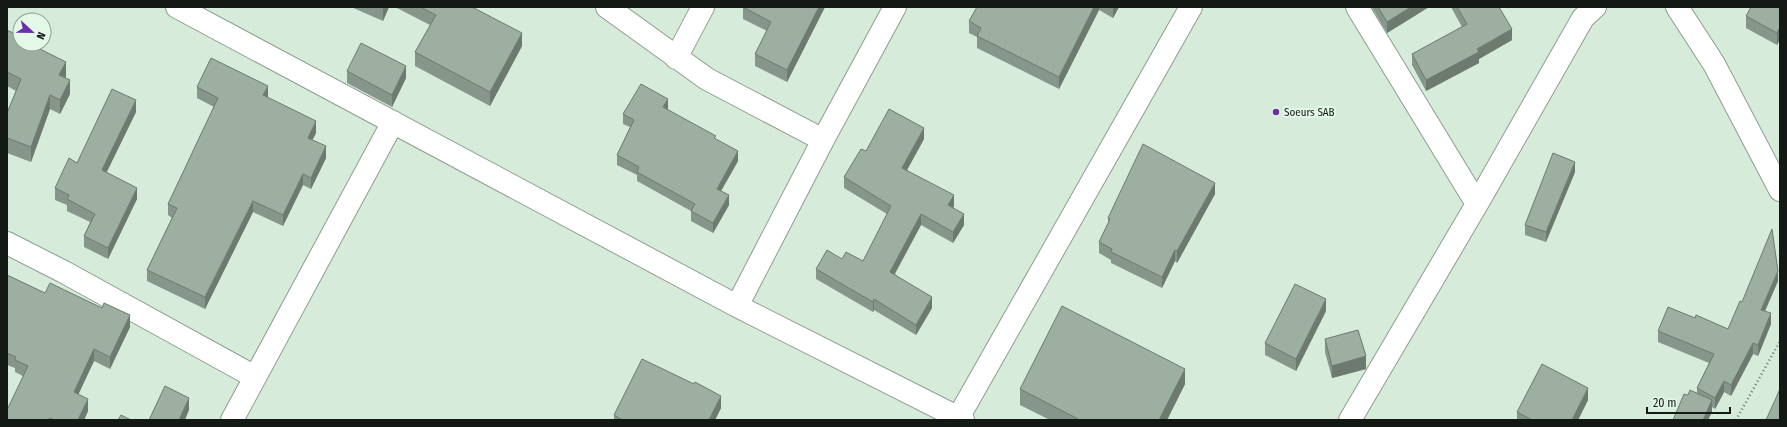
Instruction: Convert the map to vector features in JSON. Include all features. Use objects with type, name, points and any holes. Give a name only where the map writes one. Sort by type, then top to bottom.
[{"type":"street","points":[[177,7],[737,306],[960,419],[1191,7]]},
{"type":"street","points":[[607,7],[707,79],[823,140]]},
{"type":"street","points":[[676,58],[703,7]]},
{"type":"street","points":[[737,306],[823,140],[895,7]]},
{"type":"street","points":[[1357,7],[1477,204]]},
{"type":"street","points":[[1350,420],[1477,204],[1583,18],[1595,7]]},
{"type":"street","points":[[1677,7],[1714,64],[1780,190]]},
{"type":"street","points":[[232,420],[393,122]]},
{"type":"street","points":[[7,243],[64,272],[255,377]]},
{"type":"path","points":[[1736,420],[1780,342]]},
{"type":"building","points":[[420,7],[472,7],[522,33],[490,92],[415,52],[436,15]]},
{"type":"building","points":[[743,7],[819,7],[787,70],[755,54],[771,22]]},
{"type":"building","points":[[977,7],[1094,7],[1059,77],[977,36],[981,28],[969,21]]},
{"type":"building","points":[[1378,7],[1411,7],[1387,22]]},
{"type":"building","points":[[1457,7],[1499,7],[1512,29],[1477,49],[1479,52],[1426,80],[1412,54],[1467,24]]},
{"type":"building","points":[[1751,7],[1780,7],[1780,27],[1777,33],[1746,16]]},
{"type":"building","points":[[7,30],[12,32],[12,52],[46,52],[66,62],[59,75],[70,80],[60,100],[50,95],[31,147],[7,138],[7,113],[21,79],[7,72]]},
{"type":"building","points":[[361,43],[406,66],[392,95],[347,71]]},
{"type":"building","points":[[211,58],[268,86],[263,95],[316,121],[308,138],[326,146],[311,178],[303,174],[283,215],[253,201],[205,297],[147,270],[177,208],[168,204],[218,98],[197,87]]},
{"type":"building","points":[[641,84],[668,99],[663,107],[716,136],[714,138],[738,151],[717,189],[729,195],[713,223],[691,211],[695,204],[637,172],[639,167],[617,155],[634,120],[623,114]]},
{"type":"building","points":[[112,89],[136,100],[102,170],[137,188],[108,248],[84,236],[95,214],[67,199],[69,195],[55,188],[69,158],[77,163]]},
{"type":"building","points":[[889,109],[924,128],[902,168],[954,195],[948,205],[964,214],[953,232],[921,214],[890,272],[932,297],[916,325],[874,299],[873,302],[816,269],[827,250],[842,259],[846,252],[863,261],[891,206],[844,177],[861,149],[866,151]]},
{"type":"building","points":[[1143,144],[1215,183],[1177,251],[1175,250],[1162,277],[1111,252],[1112,249],[1099,242],[1110,219],[1108,218]]},
{"type":"building","points":[[1553,153],[1575,162],[1546,232],[1525,225]]},
{"type":"building","points":[[1772,229],[1778,271],[1761,310],[1771,313],[1758,345],[1753,343],[1731,385],[1724,381],[1715,398],[1697,388],[1714,354],[1658,331],[1668,307],[1695,318],[1696,315],[1728,329],[1740,301],[1742,302]]},
{"type":"building","points":[[7,275],[45,293],[50,283],[102,308],[104,303],[130,315],[110,357],[94,349],[74,392],[88,399],[78,420],[54,420],[50,418],[48,420],[7,420],[7,410],[28,366],[15,360],[16,357],[7,353]]},
{"type":"building","points":[[1295,284],[1326,299],[1296,359],[1265,343]]},
{"type":"building","points":[[1062,306],[1185,369],[1159,420],[1080,420],[1020,389]]},
{"type":"building","points":[[1358,330],[1366,356],[1332,366],[1325,339]]},
{"type":"building","points":[[642,359],[694,384],[695,382],[721,396],[709,420],[622,420],[614,415]]},
{"type":"building","points":[[1542,364],[1588,388],[1572,420],[1532,420],[1517,412]]},
{"type":"building","points":[[165,386],[189,398],[179,420],[149,420]]},
{"type":"building","points":[[1780,389],[1780,420],[1766,420]]},
{"type":"building","points":[[1690,390],[1712,400],[1703,420],[1673,420],[1684,394],[1688,395]]},
{"type":"building","points":[[121,415],[131,420],[118,420]]},
{"type":"place","name":"Soeurs SAB","points":[[1276,112]]}]
